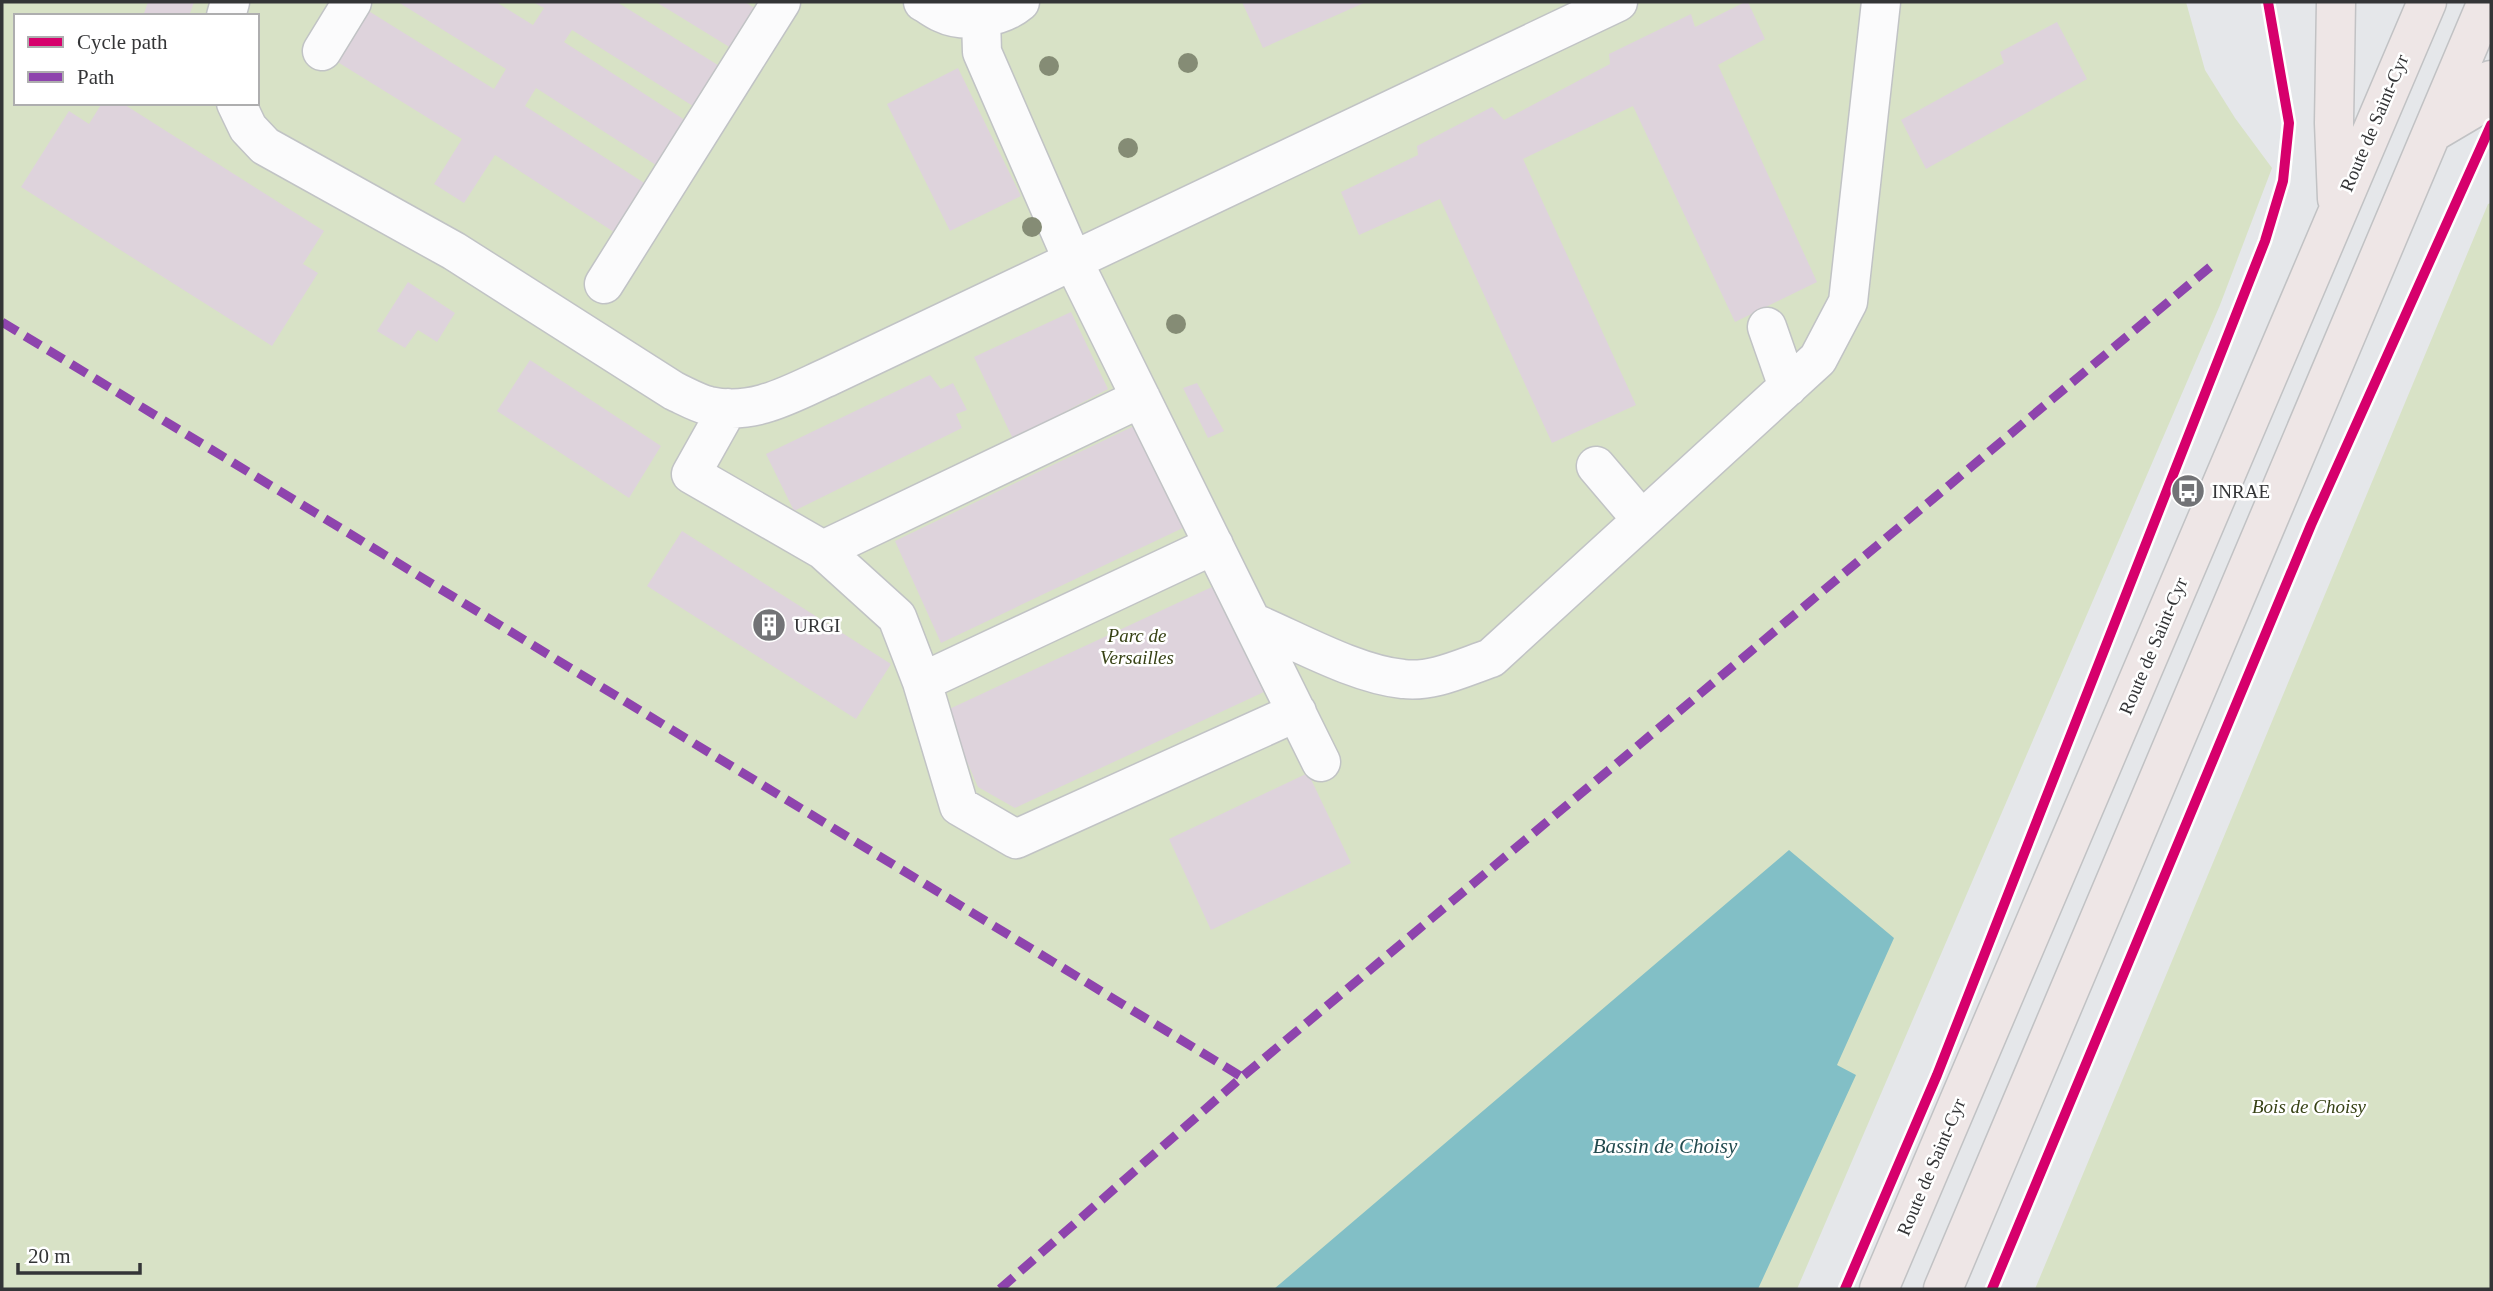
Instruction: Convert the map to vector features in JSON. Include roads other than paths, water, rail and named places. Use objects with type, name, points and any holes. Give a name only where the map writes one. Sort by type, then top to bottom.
[{"type":"main road","points":[[2336,2],[2333,122],[2338,207]]},
{"type":"main road","name":"Route de Saint-Cyr","points":[[1879,1289],[2427,2]]},
{"type":"main road","points":[[1942,1289],[2487,2]]},
{"type":"main road","points":[[2432,133],[2476,107],[2491,80]]},
{"type":"lane","points":[[322,51],[352,2]]},
{"type":"lane","points":[[604,284],[781,2]]},
{"type":"lane","points":[[923,2],[944,15],[981,19],[1009,11],[1020,2]]},
{"type":"lane","points":[[237,105],[248,128],[265,146],[454,251],[674,391],[708,405],[728,408],[767,405],[1618,2]]},
{"type":"lane","points":[[1252,622],[1354,667],[1404,680],[1438,676],[1491,658],[1818,359],[1848,302],[1881,2]]},
{"type":"lane","points":[[981,19],[982,52],[1073,261],[1321,762]]},
{"type":"lane","points":[[1767,327],[1788,387]]},
{"type":"lane","points":[[823,550],[1141,398]]},
{"type":"lane","points":[[728,408],[691,474],[823,550],[897,617],[922,682],[959,806],[1016,839],[1297,712]]},
{"type":"lane","points":[[1596,466],[1642,520]]},
{"type":"lane","points":[[922,682],[1214,545]]},
{"type":"water","name":"Bassin de Choisy","points":[[1789,850],[1894,938],[1837,1065],[1856,1075],[1758,1289],[1274,1289]]},
{"type":"place","name":"INRAE","points":[[2188,491]]},
{"type":"place","name":"URGI","points":[[769,625]]},
{"type":"park label","name":"Parc de Versailles","points":[[1137,646]]},
{"type":"park label","name":"Bois de Choisy","points":[[2309,1106]]}]
